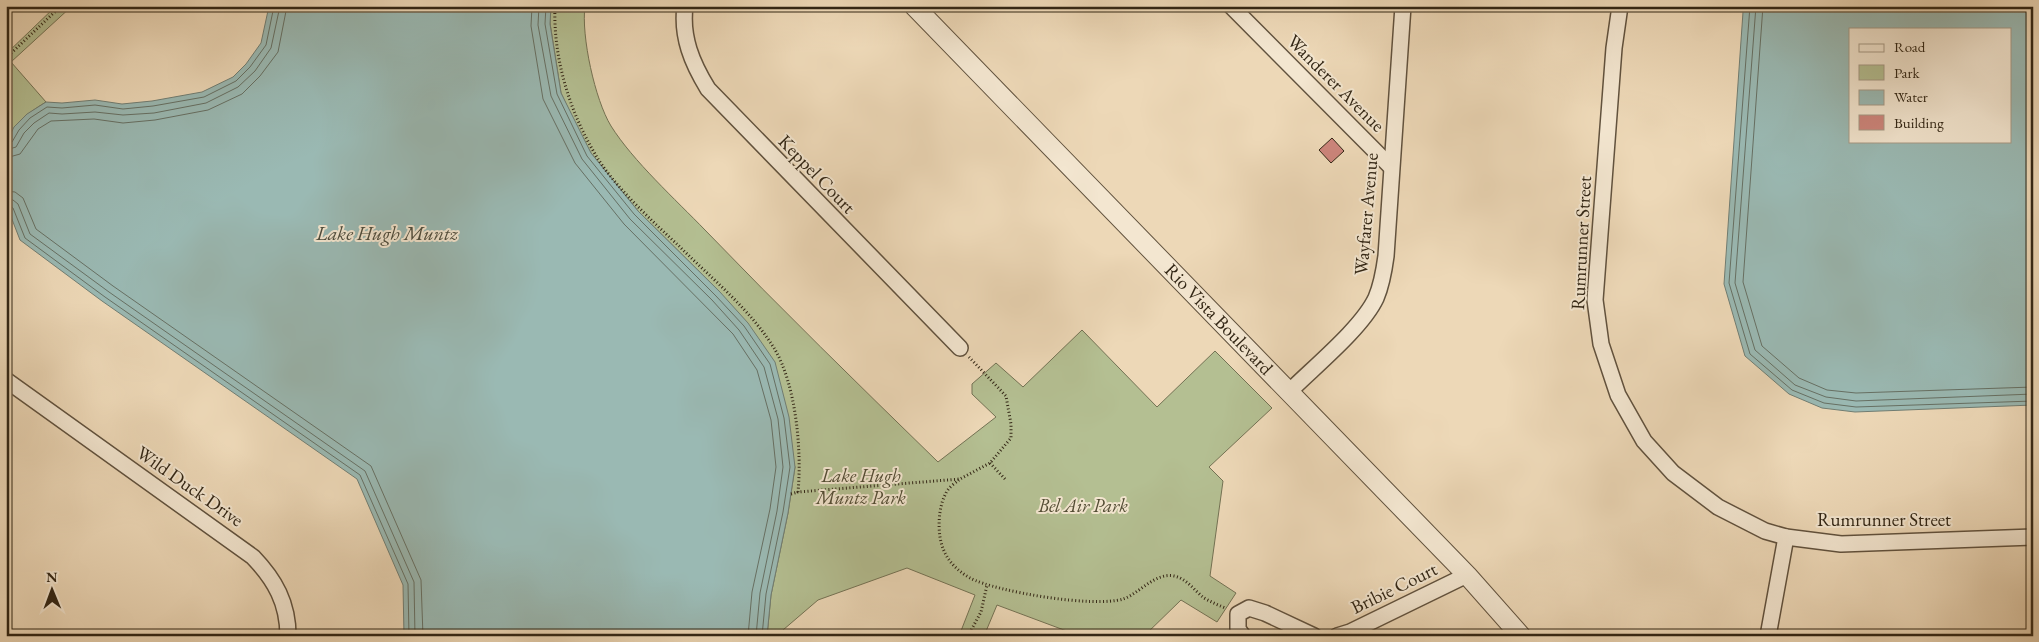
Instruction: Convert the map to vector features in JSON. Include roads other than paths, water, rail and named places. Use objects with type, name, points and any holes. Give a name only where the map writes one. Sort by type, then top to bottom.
[{"type":"street","name":"Keppel Court","points":[[685,6],[684,29],[689,52],[696,69],[708,89],[960,348]]},
{"type":"street","name":"Rio Vista Boulevard","points":[[914,6],[1290,391],[1467,575],[1521,636]]},
{"type":"street","name":"Wanderer Avenue","points":[[1231,6],[1391,167]]},
{"type":"street","name":"Wayfarer Avenue","points":[[1290,391],[1358,324],[1376,298],[1382,280],[1386,256],[1403,6]]},
{"type":"street","name":"Rumrunner Street","points":[[1620,6],[1614,48],[1595,300],[1601,344],[1618,395],[1644,441],[1673,473],[1718,506],[1765,531],[1786,537],[1842,544],[2033,536]]},
{"type":"street","name":"Wild Duck Drive","points":[[6,380],[253,557],[278,587],[288,622],[288,636]]},
{"type":"street","name":"Wild Duck Drive","points":[[6,390],[30,398]]},
{"type":"street","points":[[1768,636],[1786,537]]},
{"type":"street","name":"Bribie Court","points":[[1337,636],[1350,632],[1467,575]]},
{"type":"street","points":[[1243,636],[1238,629],[1238,614],[1249,608],[1265,613],[1314,636]]},
{"type":"water","name":"Lake Hugh Muntz","points":[[269,6],[551,6],[550,24],[561,93],[591,153],[638,211],[720,292],[748,323],[775,362],[789,417],[795,467],[788,513],[771,595],[767,636],[404,636],[403,585],[357,479],[102,301],[20,240],[8,209],[6,197],[6,143],[14,127],[27,114],[46,102],[62,103],[95,100],[122,104],[202,92],[233,77],[246,64],[261,43]]},
{"type":"water","points":[[1745,6],[2033,6],[2033,405],[1855,412],[1822,408],[1789,394],[1745,356],[1724,284],[1743,12]]},
{"type":"park label","name":"Lake Hugh Muntz Park","points":[[861,486]]},
{"type":"park label","name":"Bel Air Park","points":[[1083,505]]}]
